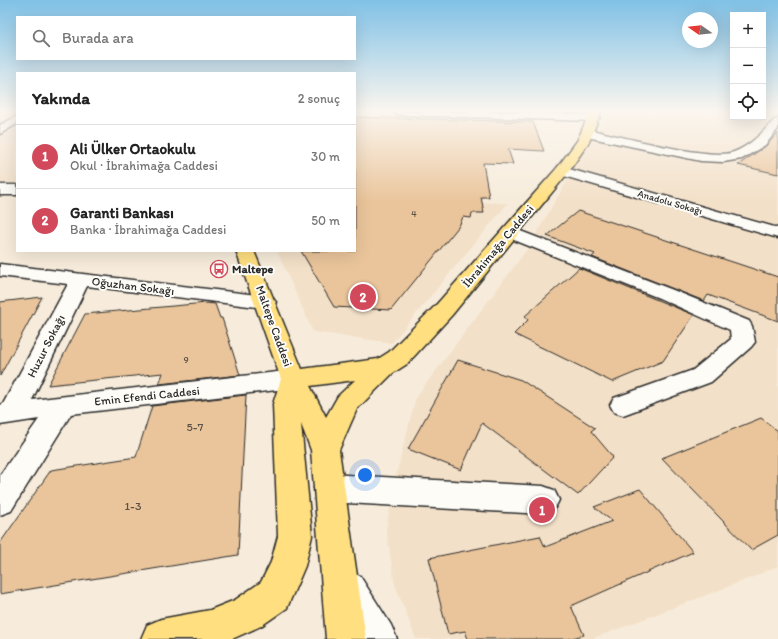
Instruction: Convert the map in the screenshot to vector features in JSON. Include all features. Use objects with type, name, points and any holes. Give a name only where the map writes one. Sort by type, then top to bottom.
[{"type":"main road","name":"İbrahimağa Caddesi","points":[[325,450],[336,424],[348,403],[384,367],[398,358],[444,310],[562,171],[583,142]]},
{"type":"main road","name":"Maltepe Caddesi","points":[[245,252],[294,380],[311,414],[325,450]]},
{"type":"main road","name":"İbrahimağa Caddesi","points":[[294,380],[384,367]]},
{"type":"main road","points":[[161,639],[210,628],[248,613],[274,595],[287,566],[295,536],[286,404],[294,380]]},
{"type":"main road","points":[[325,450],[346,639]]},
{"type":"street","points":[[655,142],[701,157],[723,158],[737,156],[761,142]]},
{"type":"street","name":"Anadolu Sokağı","points":[[562,171],[778,233]]},
{"type":"street","points":[[0,190],[16,190]]},
{"type":"street","points":[[510,232],[666,294],[741,326],[743,342],[702,376],[623,405]]},
{"type":"street","name":"Oğuzhan Sokağı","points":[[0,270],[265,302]]},
{"type":"street","name":"Huzur Sokağı","points":[[6,414],[80,280]]},
{"type":"street","name":"Emin Efendi Caddesi","points":[[6,414],[63,405],[294,380]]},
{"type":"street","points":[[0,501],[63,405]]},
{"type":"street","points":[[329,488],[543,500]]},
{"type":"street","points":[[338,576],[377,639]]},
{"type":"shaded area","points":[[0,142],[16,142],[16,195],[0,195]]},
{"type":"shaded area","points":[[590,142],[778,142],[778,566],[592,639],[416,639],[395,585],[386,529],[396,475],[416,397],[528,248]]},
{"type":"shaded area","points":[[356,200],[508,203],[392,343],[313,332],[277,252],[356,252]]},
{"type":"building","points":[[356,142],[541,142],[544,151],[508,149],[513,164],[483,163],[489,197],[481,197],[484,213],[472,213],[471,218],[463,217],[459,226],[391,310],[334,307],[302,252],[356,252]]},
{"type":"building","points":[[770,142],[778,142],[778,174],[738,165]]},
{"type":"building","points":[[578,211],[778,277],[778,321],[708,295],[704,301],[592,257],[595,254],[547,236]]},
{"type":"building","points":[[579,268],[694,315],[663,361],[612,382],[514,334],[528,320],[525,316]]},
{"type":"building","points":[[42,297],[0,376],[0,302]]},
{"type":"building","points":[[206,303],[215,304],[220,318],[222,318],[240,375],[159,384],[163,373],[48,385],[85,314]]},
{"type":"building","points":[[458,360],[521,380],[595,428],[591,431],[613,457],[578,495],[482,423],[461,470],[408,449]]},
{"type":"building","points":[[246,395],[238,555],[0,594],[0,543],[51,470],[136,457],[152,406]]},
{"type":"building","points":[[761,418],[778,431],[778,535],[751,550],[662,458]]},
{"type":"building","points":[[640,489],[693,552],[571,606],[584,635],[568,639],[468,639],[465,631],[448,634],[429,558],[540,536],[545,547],[612,521],[594,507]]},
{"type":"place","name":"Maltepe","points":[[219,269]]},
{"type":"place","name":"Garanti Bankası","points":[[363,297]]},
{"type":"place","name":"Ali Ülker Ortaokulu","points":[[542,510]]}]
